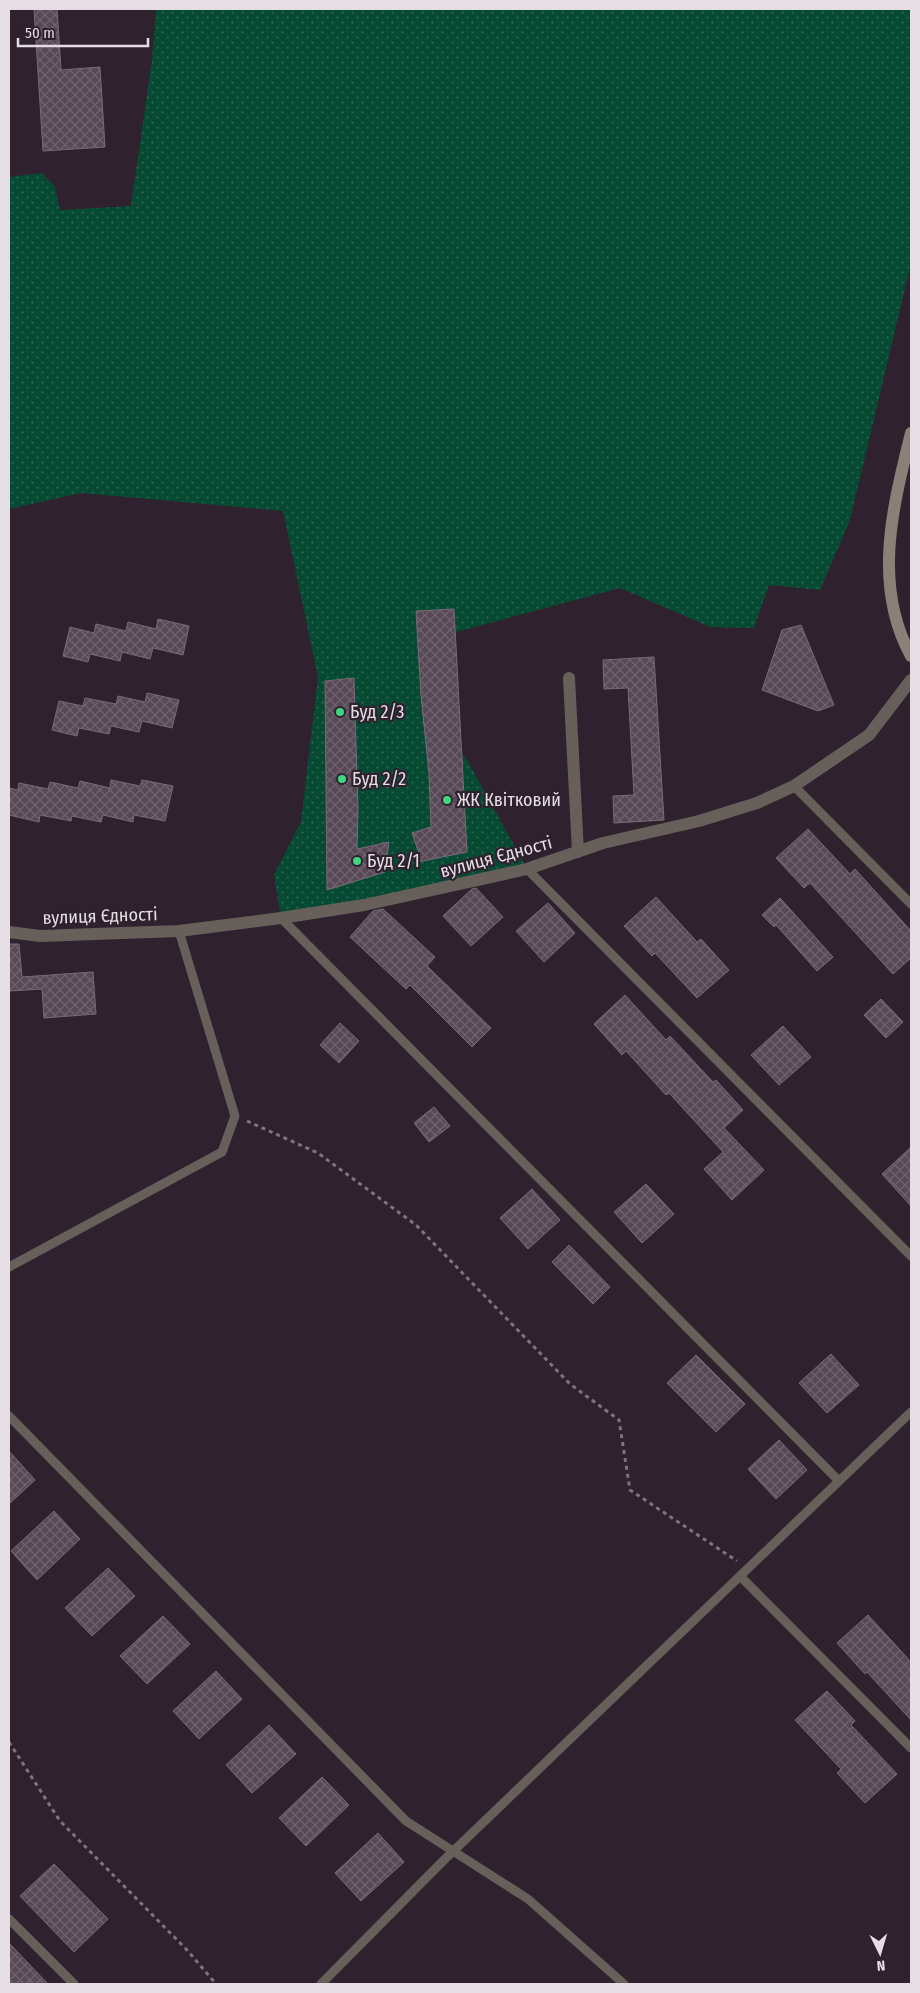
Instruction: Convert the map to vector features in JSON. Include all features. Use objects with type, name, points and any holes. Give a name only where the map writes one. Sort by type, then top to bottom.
[{"type":"main road","points":[[911,433],[890,526],[888,571],[891,602],[902,640],[911,656]]},
{"type":"street","points":[[568,678],[578,852]]},
{"type":"street","name":"вулиця Єдності","points":[[9,932],[40,936],[179,931],[364,905],[527,869],[603,843],[699,821],[757,803],[794,786],[870,735],[911,680]]},
{"type":"lane","points":[[794,786],[911,904]]},
{"type":"lane","points":[[527,869],[911,1256]]},
{"type":"lane","points":[[281,918],[839,1481]]},
{"type":"lane","points":[[9,1268],[222,1152],[235,1116],[179,931]]},
{"type":"lane","points":[[321,1984],[453,1851],[911,1412]]},
{"type":"lane","points":[[9,1416],[406,1821],[528,1899],[624,1984]]},
{"type":"lane","points":[[740,1576],[911,1748]]},
{"type":"lane","points":[[9,1919],[74,1984]]},
{"type":"path","points":[[235,1116],[318,1153],[416,1225],[570,1384],[619,1420],[630,1490],[748,1568]]},
{"type":"path","points":[[9,1742],[60,1821],[188,1950],[216,1984]]},
{"type":"green space","points":[[156,9],[911,9],[911,263],[850,520],[820,590],[769,585],[754,628],[710,627],[620,588],[426,640],[426,708],[466,758],[527,869],[281,918],[274,875],[301,822],[318,677],[283,511],[81,493],[9,509],[9,177],[42,173],[55,187],[60,210],[131,206],[152,60]]},
{"type":"building","points":[[34,9],[57,9],[61,70],[100,67],[105,147],[43,151]]},
{"type":"building","points":[[454,609],[467,852],[418,862],[421,859],[412,833],[431,827],[429,773],[421,696],[416,611]]},
{"type":"building","points":[[158,619],[189,626],[183,655],[153,648],[150,659],[122,652],[120,661],[90,654],[88,662],[63,656],[70,627],[94,633],[96,624],[126,631],[128,622],[156,629]]},
{"type":"building","points":[[801,625],[834,705],[818,711],[762,690],[782,630]]},
{"type":"building","points":[[654,657],[664,820],[614,823],[613,796],[634,795],[628,688],[604,689],[603,660]]},
{"type":"building","points":[[354,678],[358,810],[357,849],[389,842],[385,872],[327,890],[325,681]]},
{"type":"building","points":[[147,693],[179,700],[172,728],[142,721],[139,732],[111,726],[109,734],[79,728],[77,736],[52,730],[59,701],[83,706],[85,698],[116,704],[118,696],[145,702]]},
{"type":"building","points":[[111,780],[140,786],[142,780],[173,786],[165,821],[134,815],[133,822],[103,815],[101,822],[72,816],[71,821],[40,815],[39,822],[9,815],[9,788],[18,790],[19,783],[48,789],[50,782],[78,788],[80,781],[110,788]]},
{"type":"building","points":[[808,829],[850,874],[855,869],[911,931],[911,958],[893,974],[810,883],[804,888],[776,858]]},
{"type":"building","points":[[476,888],[503,917],[471,946],[443,916],[472,889]]},
{"type":"building","points":[[656,897],[697,942],[701,939],[729,970],[697,998],[655,953],[652,956],[624,926]]},
{"type":"building","points":[[780,898],[833,957],[817,971],[776,925],[774,927],[762,915]]},
{"type":"building","points":[[548,903],[575,933],[544,962],[516,931]]},
{"type":"building","points":[[383,909],[435,957],[427,966],[491,1028],[472,1047],[410,985],[406,989],[350,937],[373,911]]},
{"type":"building","points":[[9,944],[19,944],[22,977],[93,972],[96,1014],[44,1018],[42,989],[9,991]]},
{"type":"building","points":[[625,995],[666,1040],[670,1036],[713,1082],[716,1080],[743,1110],[724,1128],[764,1170],[732,1200],[704,1169],[723,1152],[669,1093],[666,1095],[626,1051],[622,1055],[594,1024]]},
{"type":"building","points":[[881,999],[903,1022],[886,1038],[864,1015]]},
{"type":"building","points":[[340,1023],[359,1041],[339,1063],[320,1045]]},
{"type":"building","points":[[783,1026],[811,1057],[779,1085],[751,1055]]},
{"type":"building","points":[[434,1107],[450,1126],[429,1142],[414,1123]]},
{"type":"building","points":[[911,1147],[911,1206],[882,1174]]},
{"type":"building","points":[[646,1184],[674,1214],[642,1243],[614,1212]]},
{"type":"building","points":[[532,1189],[560,1220],[528,1249],[500,1218]]},
{"type":"building","points":[[569,1245],[610,1287],[593,1304],[552,1262]]},
{"type":"building","points":[[831,1354],[859,1385],[827,1413],[799,1383]]},
{"type":"building","points":[[696,1355],[745,1404],[716,1432],[667,1383]]},
{"type":"building","points":[[779,1440],[807,1470],[776,1499],[748,1469]]},
{"type":"building","points":[[9,1451],[35,1480],[9,1504]]},
{"type":"building","points":[[54,1511],[80,1539],[37,1580],[11,1551]]},
{"type":"building","points":[[108,1568],[135,1596],[92,1636],[65,1608]]},
{"type":"building","points":[[868,1615],[911,1662],[911,1720],[867,1672],[865,1674],[837,1643]]},
{"type":"building","points":[[163,1616],[190,1644],[147,1684],[120,1656]]},
{"type":"building","points":[[216,1671],[242,1699],[199,1739],[173,1711]]},
{"type":"building","points":[[827,1691],[855,1721],[851,1725],[897,1774],[865,1803],[837,1773],[841,1769],[795,1720]]},
{"type":"building","points":[[269,1725],[296,1754],[252,1793],[226,1765]]},
{"type":"building","points":[[322,1777],[349,1805],[306,1846],[279,1818]]},
{"type":"building","points":[[378,1833],[404,1862],[361,1901],[335,1873]]},
{"type":"building","points":[[54,1864],[108,1919],[74,1952],[20,1896]]},
{"type":"building","points":[[9,1943],[48,1984],[9,1984]]},
{"type":"place","name":"Буд 2/3","points":[[340,712]]},
{"type":"place","name":"Буд 2/2","points":[[342,779]]},
{"type":"place","name":"ЖК Квітковий","points":[[447,800]]},
{"type":"place","name":"Буд 2/1","points":[[357,861]]}]
